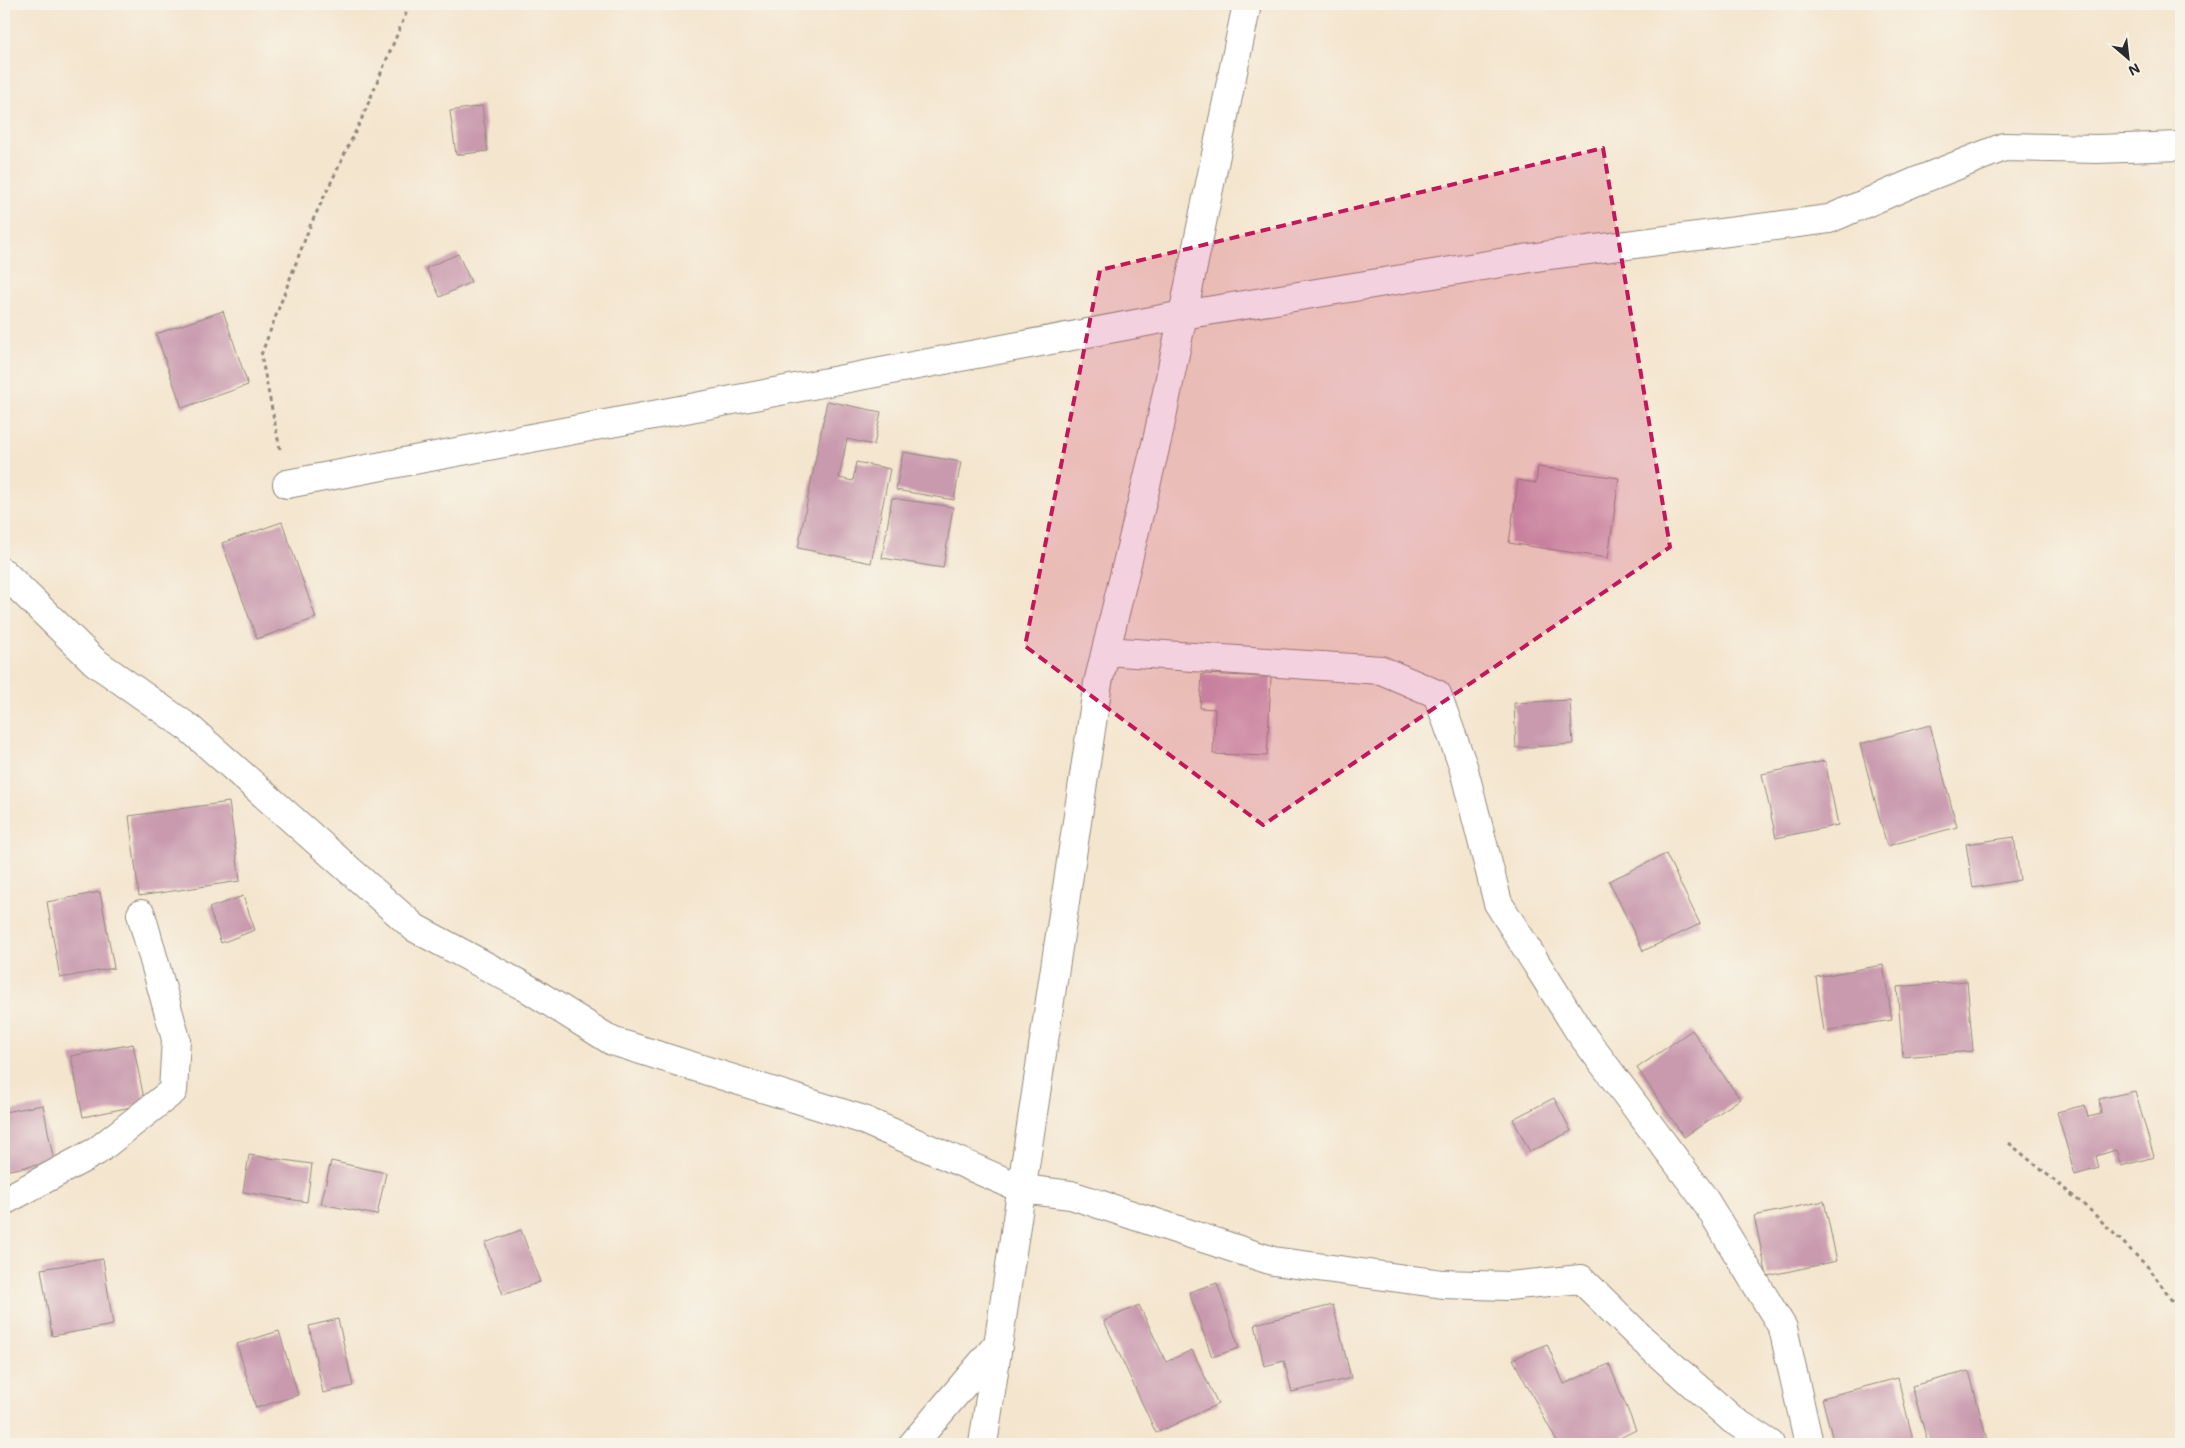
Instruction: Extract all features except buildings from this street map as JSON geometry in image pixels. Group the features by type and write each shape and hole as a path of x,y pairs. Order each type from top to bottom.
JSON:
{"street":[{"path":"983,1444 1098,683 1158,436 1247,4"},
{"path":"287,484 1183,315 1549,254 1829,219 2004,147 2097,149 2181,146"},
{"path":"4,573 95,662 189,728 415,928 529,989 612,1041 861,1119 1022,1189 1071,1195 1273,1261 1443,1284 1508,1286 1581,1279 1642,1338 1733,1420 1770,1444"},
{"path":"1106,651 1381,670 1437,694 1463,766 1498,902 1579,1031 1703,1197 1783,1328 1808,1444"},
{"path":"4,1201 97,1151 173,1090 176,1039 141,914"},
{"path":"912,1444 998,1344"}],"path":[{"path":"287,484 261,355 310,226 362,118 410,4"},
{"path":"2009,1143 2090,1210 2150,1269 2181,1314"}],"highlighted area":[{"path":"1603,148 1670,547 1263,825 1025,646 1100,270"}]}
